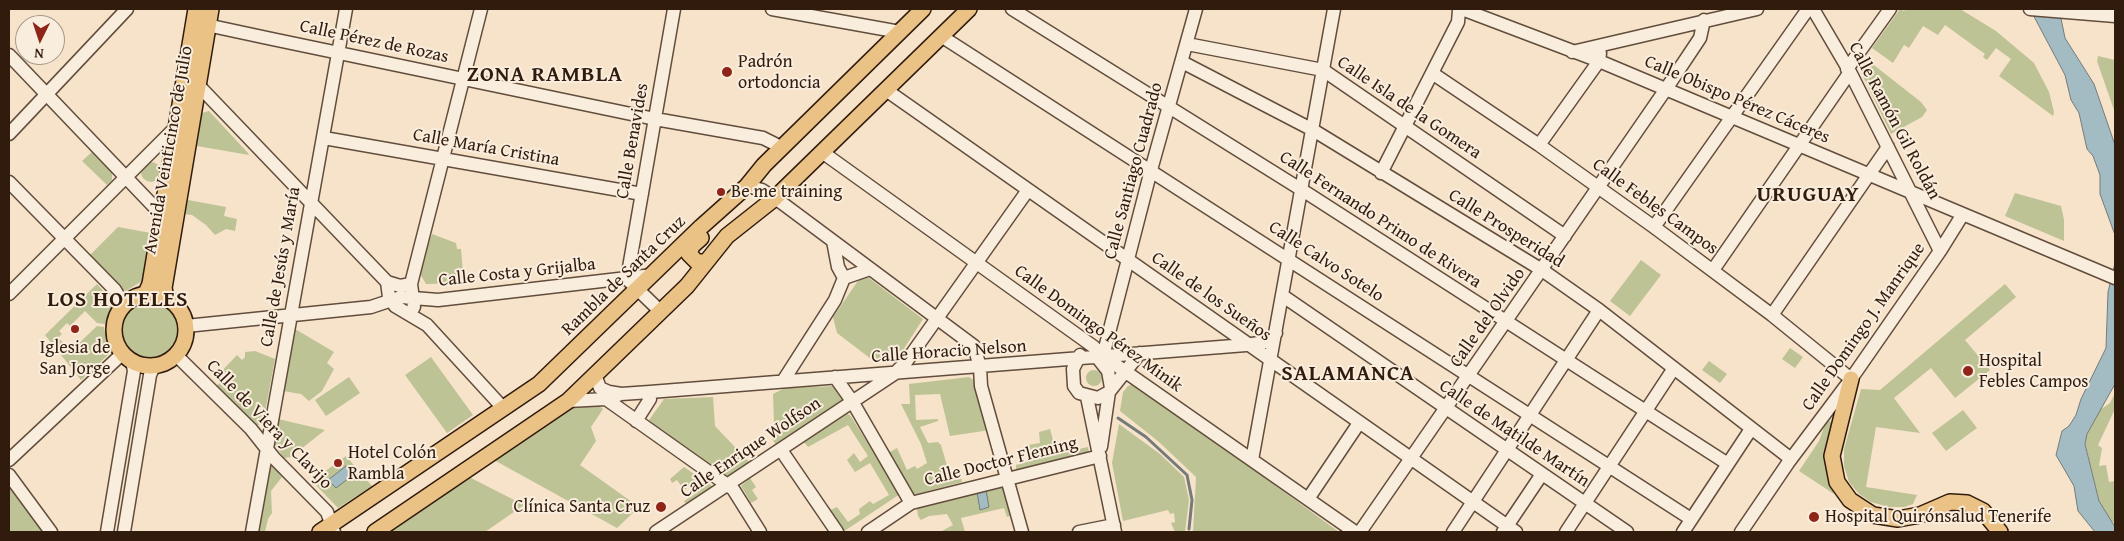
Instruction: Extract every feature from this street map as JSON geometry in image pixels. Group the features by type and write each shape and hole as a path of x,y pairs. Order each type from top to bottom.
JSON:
{"main road":[{"name":"Avenida Veinticinco de Julio","path":"166,298 164,288 212,9"},
{"name":"Rambla de Santa Cruz","path":"320,532 333,528 527,394 558,367 632,284 653,275 747,186 780,149 923,9"},
{"path":"375,532 568,402 695,277 727,236 774,198 969,9"},
{"name":"Avenida Veinticinco de Julio","path":"145,295 150,284 195,13"},
{"path":"706,262 697,262 692,258 690,250 707,232 715,216"},
{"path":"145,295 166,298 179,310 186,326 183,344 176,355 167,362 154,366 127,357 115,339 114,330 115,321 124,305 136,297 145,295"},
{"path":"1851,379 1832,456 1837,482 1850,500 1874,515 1898,519 1920,514 1950,502 1967,503 1983,511 2000,532"}],"street":[{"path":"9,134 127,9"},
{"name":"Calle de Jesús y María","path":"252,532 346,9"},
{"path":"414,316 414,297 411,284 482,9"},
{"name":"Calle Benavides","path":"632,284 642,194 674,9"},
{"path":"772,9 843,15 900,32"},
{"name":"Calle Fernando Primo de Rivera","path":"1012,9 1302,190 1728,464"},
{"name":"Calle Santiago Cuadrado","path":"1105,356 1105,342 1196,9"},
{"path":"1252,460 1334,9"},
{"path":"1489,9 1496,22"},
{"path":"1572,52 1757,9"},
{"path":"1654,227 1808,9"},
{"name":"Calle Ramón Gil Roldán","path":"1813,9 1849,71 1940,251"},
{"path":"1713,270 1800,145 1890,9"},
{"path":"2030,9 2115,16"},
{"path":"1381,173 1464,10"},
{"name":"Calle Obispo Pérez Cáceres","path":"1464,10 1599,61 2115,278"},
{"name":"Calle Pérez de Rozas","path":"195,13 209,24 655,119 763,138 780,149"},
{"name":"Calle del Olvido","path":"1360,532 1507,323 1666,89 1700,38 1704,20"},
{"name":"Calle Calvo Sotelo","path":"941,36 1691,519"},
{"name":"Calle Isla de la Gomera","path":"1187,44 1322,70 1565,236"},
{"path":"1538,145 1599,61 1601,46"},
{"path":"9,55 161,214"},
{"name":"Calle Prosperidad","path":"1182,62 1312,130 1542,270 1599,310 1791,459"},
{"name":"Calle Febles Campos","path":"1432,73 1538,145 1713,270 1851,379"},
{"path":"199,86 387,282 400,286 411,284"},
{"name":"Calle de los Sueños","path":"886,90 1472,502 1509,530"},
{"path":"9,294 175,128"},
{"name":"Calle María Cristina","path":"324,138 642,194"},
{"path":"1772,316 1888,146"},
{"name":"Calle Domingo Pérez Minik","path":"822,152 1126,371 1355,532"},
{"path":"9,182 114,290 124,305"},
{"path":"747,186 762,190 774,198 974,346 980,367 981,386 1022,532"},
{"path":"894,374 906,362 1028,190"},
{"name":"Calle Domingo J. Manrique","path":"1741,532 1940,251 1969,217"},
{"path":"783,381 836,300 844,278 838,267 833,241"},
{"path":"844,278 870,268"},
{"path":"387,282 391,301 399,310 414,316 504,409"},
{"path":"632,284 660,311"},
{"name":"Calle Costa y Grijalba","path":"414,297 430,300 632,284"},
{"name":"Calle de Matilde Martín","path":"1283,296 1625,532"},
{"path":"186,326 371,307 401,297 414,297"},
{"path":"414,316 430,300"},
{"path":"1453,532 1599,310"},
{"name":"Calle Horacio Nelson","path":"621,394 1077,360 1265,342 1276,333"},
{"path":"1086,342 1073,369 1074,386 1078,393 1087,397 1098,398 1110,390 1140,353"},
{"name":"Calle de Viera y Clavijo","path":"176,355 250,429 266,449 327,512 333,528"},
{"path":"1100,456 1110,390 1105,356"},
{"path":"9,460 127,357 134,372 107,532"},
{"path":"124,532 150,375 154,366"},
{"path":"1566,532 1674,368"},
{"name":"Calle Enrique Wolfson","path":"656,532 894,374"},
{"path":"595,375 600,388 621,394"},
{"path":"864,376 866,392"},
{"path":"835,377 852,401 911,503"},
{"path":"636,421 650,399 650,392"},
{"path":"568,402 606,399 621,394"},
{"path":"1079,532 1114,529 1087,397"},
{"path":"606,399 727,485 760,532"},
{"path":"1308,499 1359,423"},
{"path":"1683,532 1751,429"},
{"path":"781,450 836,532"},
{"name":"Calle Doctor Fleming","path":"868,532 911,503 1007,477 1100,456"},
{"path":"1509,530 1542,474"},
{"path":"9,476 51,532"}],"green space":[{"path":"1900,9 1904,11 1906,9 1960,9 1996,31 2034,63 2049,92 2054,112 2053,116 1999,76 2011,59 1996,48 1987,60 1983,57 1985,54 1945,25 1938,35 1923,26 1909,48 1904,45 1893,63 1872,48"},
{"path":"2098,56 2115,60 2115,113 2097,61"},
{"path":"1870,62 1921,102 1927,110 1922,117 1891,134 1860,70 1861,64"},
{"path":"209,111 249,155 197,146 202,113"},
{"path":"92,152 112,173 112,180 107,185 82,161"},
{"path":"147,162 155,162 161,168 161,176 155,182 147,182 141,176 141,168"},
{"path":"2015,193 2061,206 2064,220 2064,241 2005,216"},
{"path":"188,200 226,207 224,216 237,219 235,231 226,229 215,235 206,225 192,215 185,214"},
{"path":"118,227 151,233 142,281 126,291 89,256"},
{"path":"432,234 456,243 457,249 461,249 464,283 426,284 419,272"},
{"path":"1641,260 1661,275 1630,316 1610,301"},
{"path":"864,276 923,319 896,361 875,362 837,333 833,317 860,278"},
{"path":"97,284 113,302 105,324 97,323 85,311 70,326 67,323 59,331 62,334 58,338 68,347 72,344 75,347 97,326 104,327 109,354 81,380 45,335"},
{"path":"2005,284 2016,297 1965,340 1990,370 1955,398 1931,368 1894,398 1920,433 1876,427 1866,487 1917,495 1913,504 1904,507 1889,507 1871,502 1859,494 1849,482 1844,466 1844,449 1861,389 1880,390"},
{"path":"150,298 168,304 176,312 182,330 176,348 168,356 150,362 132,356 124,348 118,330 124,312 132,304"},
{"path":"295,329 334,352 327,363 334,369 322,391 309,401 301,394 283,391"},
{"path":"1790,348 1803,357 1795,368 1782,359"},
{"path":"255,351 275,359 263,423 255,426 216,386 221,382 217,376 237,355 242,360 245,357 245,352"},
{"path":"431,357 473,415 447,433 405,375"},
{"path":"1709,361 1727,374 1720,383 1702,370"},
{"path":"1091,370 1097,370 1102,375 1100,384 1091,386 1086,381 1086,375"},
{"path":"349,377 360,393 326,416 315,400"},
{"path":"969,377 975,381 990,430 950,436 940,394 915,395 916,420 938,419 938,421 920,427 928,443 938,442 941,445 948,469 942,471 945,482 961,478 962,482 913,495 888,453 897,448 907,470 915,466 917,469 927,463 921,444 901,404 910,404 909,384"},
{"path":"1133,384 1169,408 1339,532 1193,532 1196,477 1159,442 1120,411 1123,392 1128,386"},
{"path":"836,386 844,400 776,445 767,430 774,424 773,394 785,388"},
{"path":"2115,393 2115,409 2098,445 2102,448 2099,466 2106,465 2109,482 2115,481 2115,523 2110,521 2099,501 2085,442 2087,434 2100,410 2110,403"},
{"path":"713,397 715,426 750,463 728,478 651,424 649,420 664,399"},
{"path":"598,405 603,409 591,427 596,441 580,465 639,507 617,528 494,460 570,408"},
{"path":"1963,410 1977,428 1946,451 1932,433"},
{"path":"847,414 850,415 900,494 843,532 826,512 837,507 848,522 860,514 859,509 870,501 873,504 889,495 870,463 855,472 847,460 854,453 860,462 868,456 848,425 808,447 804,442"},
{"path":"278,419 325,430 291,457 284,458 273,442"},
{"path":"1827,419 1832,423 1825,461 1834,494 1799,471 1819,441"},
{"path":"1119,424 1160,454 1184,477 1189,500 1185,532 1175,532 1171,523 1175,522 1174,513 1170,514 1168,510 1123,521 1112,463"},
{"path":"1050,429 1054,444 1057,444 1059,453 1088,447 1089,452 1016,470 1016,465 1032,460 1028,445 1040,443 1039,432"},
{"path":"346,456 372,486 338,508 312,481"},
{"path":"272,465 282,477 271,491 272,513 268,519 265,532 259,532 268,472"},
{"path":"684,467 712,486 712,489 687,505 684,501 695,494 690,486 684,490 677,480 672,483 670,479"},
{"path":"469,477 524,505 485,532 388,532"},
{"path":"750,478 756,487 752,490 758,499 751,503 741,486"},
{"path":"9,483 45,532 9,532"},
{"path":"1000,484 1004,487 1012,515 1007,517 1004,508 961,518 965,532 940,532 953,525 947,514 929,516 921,520 918,516 917,508 946,496"}],"water":[{"path":"2030,9 2059,9 2065,38 2094,84 2115,145 2115,235 2100,194 2100,175 2093,156 2087,149 2079,113 2071,100 2065,75"},
{"path":"2115,263 2115,384 2087,434 2085,444 2099,501 2115,527 2115,532 2095,532 2078,511 2074,486 2056,455 2062,431 2069,426 2076,415 2081,399 2106,348 2108,292"},
{"path":"346,466 353,475 336,488 328,480"},
{"path":"986,490 989,507 980,510 977,492"}],"waterway":[{"path":"1118,418 1146,437 1187,475 1192,500 1189,529"}],"place":[{"name":"Padrón ortodoncia","path":"727,72"},
{"name":"Be me training","path":"721,192"},
{"name":"Iglesia de San Jorge","path":"75,329"},
{"name":"Hospital Febles Campos","path":"1968,371"},
{"name":"Hotel Colón Rambla","path":"338,463"},
{"name":"Clínica Santa Cruz","path":"661,507"},
{"name":"Hospital Quirónsalud Tenerife","path":"1814,517"}],"district":[{"name":"ZONA RAMBLA","path":"545,75"},
{"name":"URUGUAY","path":"1808,195"},
{"name":"LOS HOTELES","path":"118,300"},
{"name":"SALAMANCA","path":"1348,374"}]}
